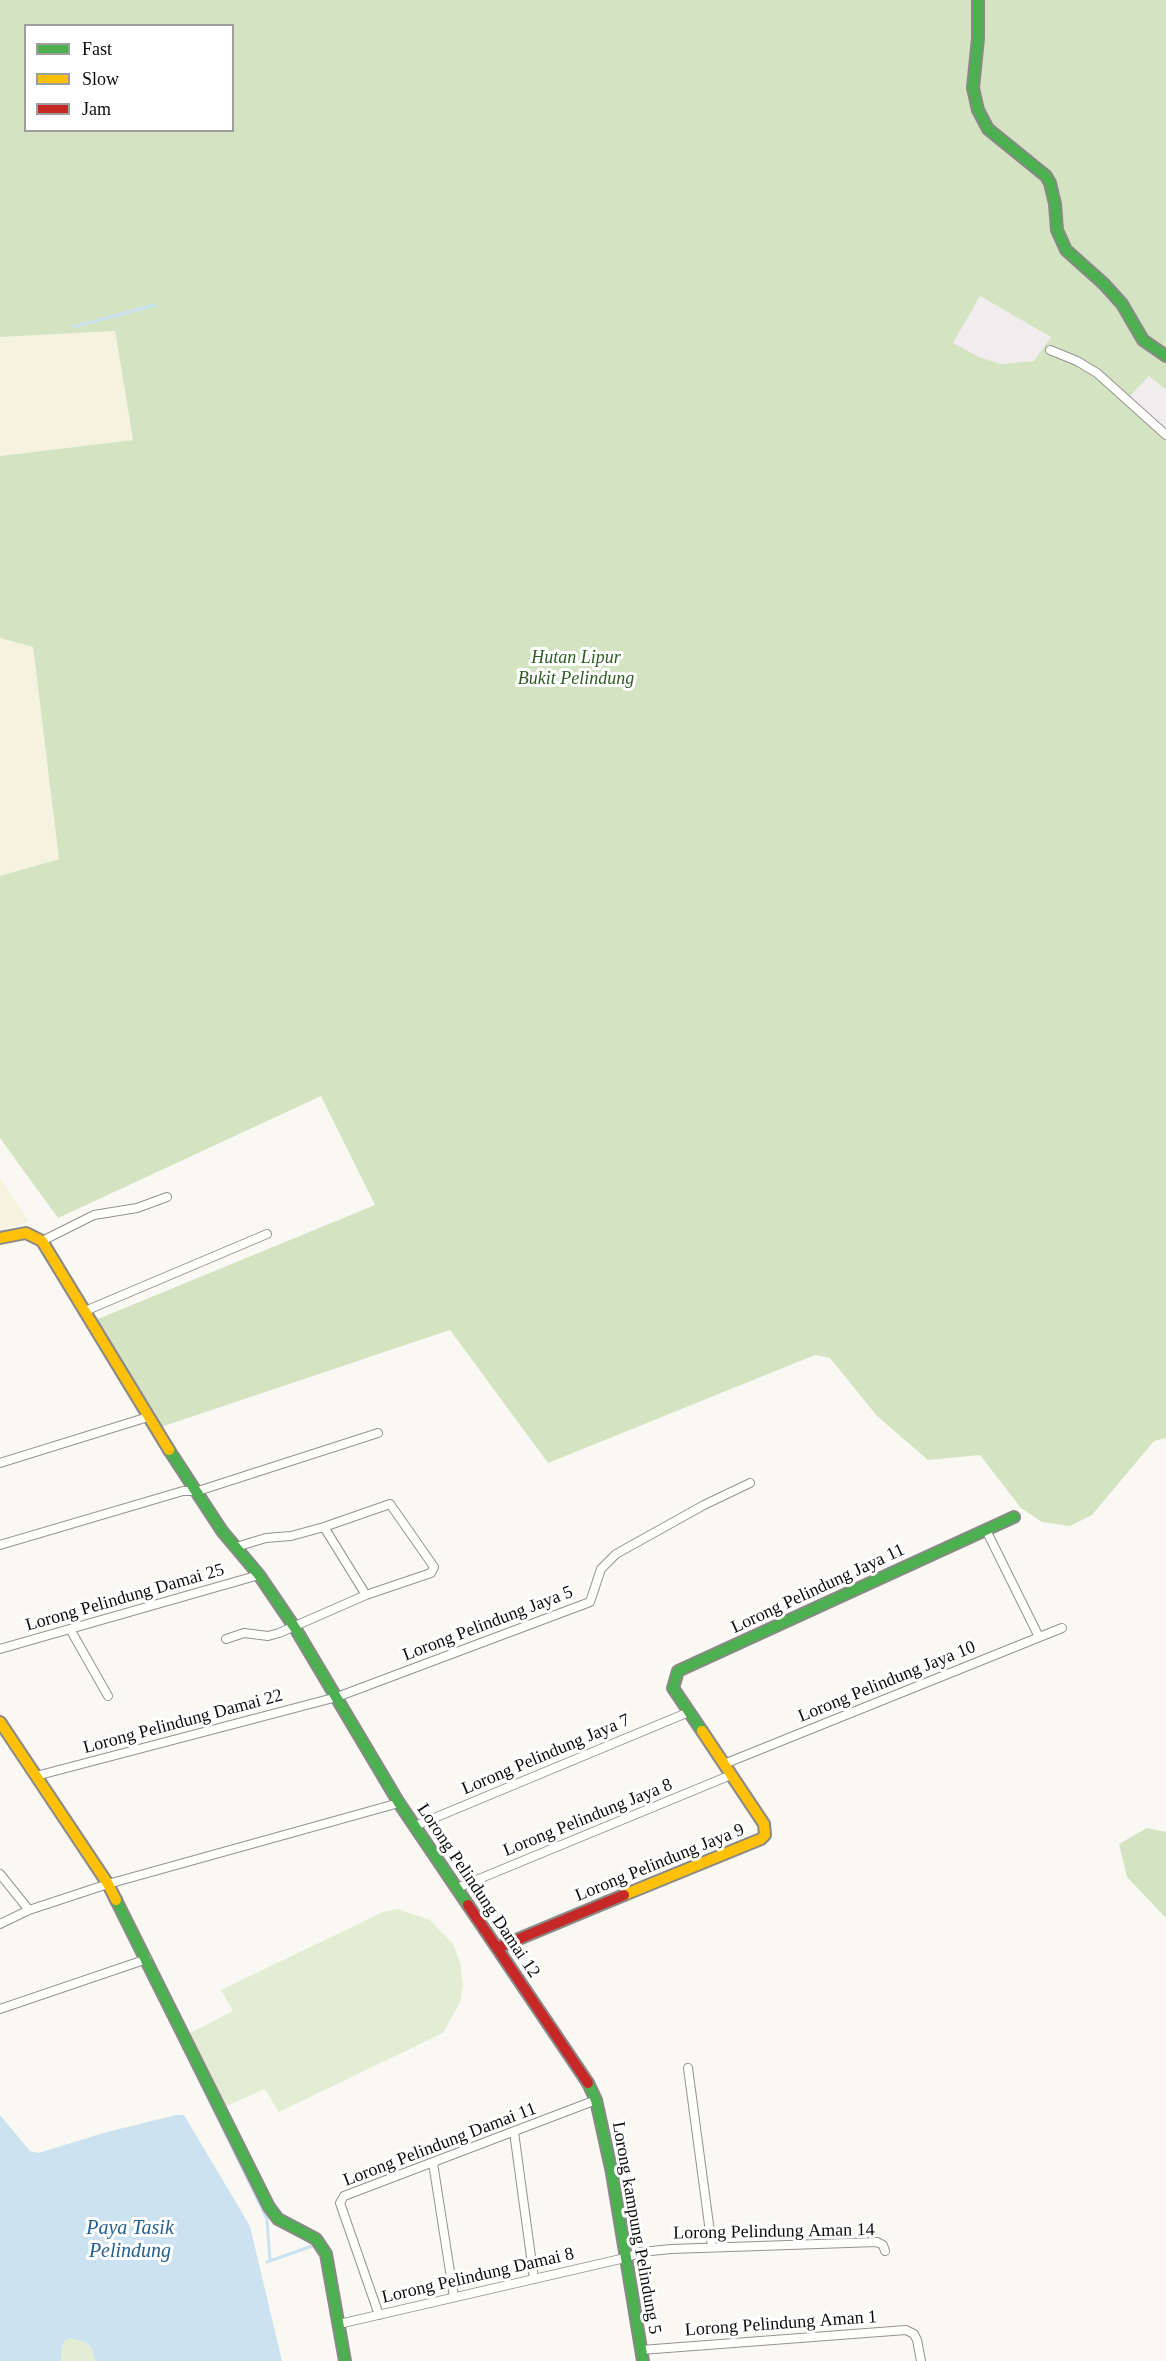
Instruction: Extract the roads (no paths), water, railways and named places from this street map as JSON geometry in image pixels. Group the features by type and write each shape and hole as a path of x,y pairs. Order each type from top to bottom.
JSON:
{"street":[{"path":"978,0 974,88 978,110 988,129 1046,176 1055,204 1057,230 1066,250 1116,297 1143,340 1166,356"},
{"path":"1050,350 1077,361 1097,373 1166,435"},
{"path":"0,1238 26,1233 42,1241 94,1215 137,1208 167,1197"},
{"path":"85,1311 267,1234"},
{"name":"Lorong Pelindung Damai 12","path":"42,1241 148,1416 222,1531 259,1575 295,1628 399,1803 585,2078 596,2100"},
{"path":"0,1463 148,1416"},
{"path":"0,1545 183,1491 198,1491 378,1433"},
{"name":"Lorong Pelindung Jaya 5","path":"338,1697 590,1602 601,1569 616,1554 704,1505 750,1483"},
{"path":"226,1639 244,1634 274,1635 295,1628 366,1595 434,1570 433,1563 390,1504 324,1527 291,1536 266,1538 236,1547"},
{"name":"Lorong Pelindung Jaya 11","path":"689,1712 673,1688 678,1671 1014,1517"},
{"path":"324,1527 366,1595"},
{"path":"986,1530 1039,1637"},
{"name":"Lorong Pelindung Damai 25","path":"0,1649 259,1575"},
{"name":"Lorong Pelindung Jaya 10","path":"724,1764 1062,1628"},
{"path":"70,1629 108,1696"},
{"name":"Lorong Pelindung Damai 22","path":"36,1776 338,1697"},
{"name":"Lorong Pelindung Jaya 9","path":"497,1948 761,1839 765,1835 764,1824 689,1712"},
{"name":"Lorong Pelindung Jaya 7","path":"415,1826 689,1712"},
{"path":"0,1722 108,1884 269,2207 278,2219 316,2239 326,2254 345,2361"},
{"name":"Lorong Pelindung Jaya 8","path":"457,1888 731,1775"},
{"path":"0,1924 29,1910 108,1884 399,1803"},
{"path":"0,1874 29,1910"},
{"path":"0,2009 147,1959"},
{"path":"688,2068 712,2247"},
{"name":"Lorong Pelindung Damai 11","path":"379,2315 340,2203 341,2199 348,2193 596,2100"},
{"name":"Lorong kampung Pelindung 5","path":"596,2100 612,2173 642,2355"},
{"path":"514,2132 534,2279"},
{"path":"433,2163 454,2297"},
{"name":"Lorong Pelindung Aman 14","path":"625,2258 641,2252 712,2247 877,2242 883,2245 885,2251"},
{"name":"Lorong Pelindung Damai 8","path":"339,2324 625,2258"},
{"name":"Lorong Pelindung Aman 1","path":"642,2355 887,2331 910,2331 917,2340 921,2361"}],"water":[{"name":"Paya Tasik Pelindung","path":"0,2115 30,2151 39,2153 103,2133 184,2115 250,2226 282,2361 95,2361 91,2347 85,2342 69,2338 65,2340 62,2347 61,2361 0,2361"}],"waterway":[{"path":"73,327 155,305"},
{"path":"181,2042 267,2219 270,2261"},
{"path":"267,2262 312,2246"}],"park label":[{"name":"Hutan Lipur Bukit Pelindung","path":"576,668"}]}
